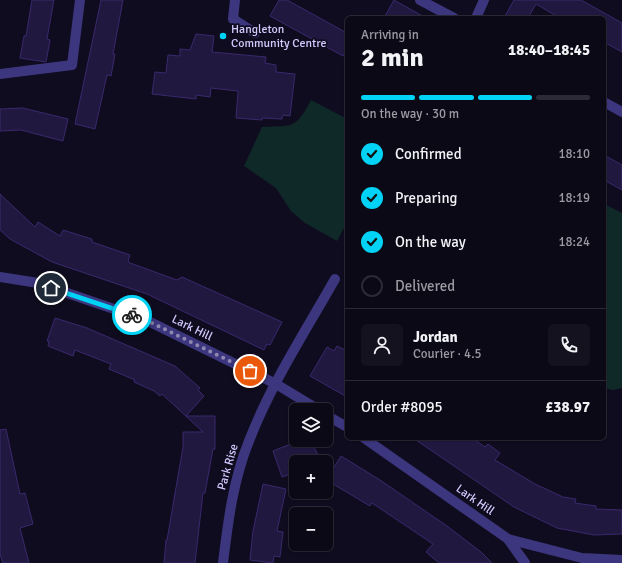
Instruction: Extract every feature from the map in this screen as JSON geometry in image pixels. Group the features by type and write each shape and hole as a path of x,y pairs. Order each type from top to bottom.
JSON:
{"street":[{"path":"0,74 72,65 80,0"},
{"path":"235,0 233,19 255,32"},
{"path":"420,0 450,16"},
{"path":"477,16 484,0"},
{"path":"606,103 622,112"},
{"name":"Lark Hill","path":"0,277 38,283 146,320 276,384 307,403"},
{"name":"Park Rise","path":"223,563 229,509 248,441 276,384 334,279"},
{"path":"333,418 345,426"},
{"name":"Lark Hill","path":"367,440 508,539 525,563"},
{"path":"508,539 580,561 622,560"}],"green space":[{"path":"311,100 345,118 345,226 337,241 305,223 291,211 276,188 244,166 262,127 292,124 301,117"},
{"path":"606,205 622,213 622,388 613,390 606,388"}],"building":[{"path":"32,0 54,0 47,39 50,40 46,62 20,58 24,36 26,36"},
{"path":"101,0 123,0 113,54 115,54 111,76 107,75 95,129 75,124"},
{"path":"279,0 287,0 345,32 345,52 343,56 270,16"},
{"path":"394,0 422,16 385,16"},
{"path":"514,0 581,0 622,23 622,52 606,43 606,16 557,16 536,4 529,16 505,16"},
{"path":"196,34 214,36 212,52 266,57 265,63 276,65 276,72 295,74 290,116 283,115 282,119 262,118 262,120 236,118 238,91 211,88 210,97 196,95 196,99 152,94 155,72 166,73 168,55 180,56 180,49 190,50"},
{"path":"23,108 68,119 63,141 21,130 0,131 0,109"},
{"path":"606,156 622,165 622,190 606,181"},
{"path":"0,194 35,227 38,222 60,236 63,230 92,239 92,242 130,255 128,261 130,263 177,280 182,277 282,322 270,345 267,344 264,350 147,294 52,262 10,239 0,230"},
{"path":"55,318 87,328 175,366 200,388 198,390 204,396 186,416 215,416 215,449 213,449 205,493 203,493 195,563 164,563 166,540 183,447 183,432 203,432 162,394 160,396 154,391 134,382 135,380 109,369 111,364 75,350 73,356 48,346 49,341 47,341"},
{"path":"337,346 345,350 345,396 310,376 327,347 334,351"},
{"path":"6,429 20,494 25,493 33,524 20,528 29,563 3,563 0,554 0,430"},
{"path":"416,440 475,440 485,447 488,444 500,453 495,460 535,484 563,497 576,499 575,503 596,506 596,509 622,510 622,534 594,535 557,528 514,507"},
{"path":"289,445 289,447 314,447 318,455 289,455 289,474 282,477 273,451"},
{"path":"341,456 380,480 447,526 481,552 492,563 439,563 426,552 433,544 372,503 370,506 333,484 333,469"},
{"path":"263,484 286,489 277,531 283,532 280,557 274,556 273,563 250,560 253,531"}],"way so far":[{"path":"132,315 146,320 250,371"}],"place":[{"name":"Hangleton Community Centre","path":"223,36"}],"route":[{"path":"51,288 132,315"}]}
